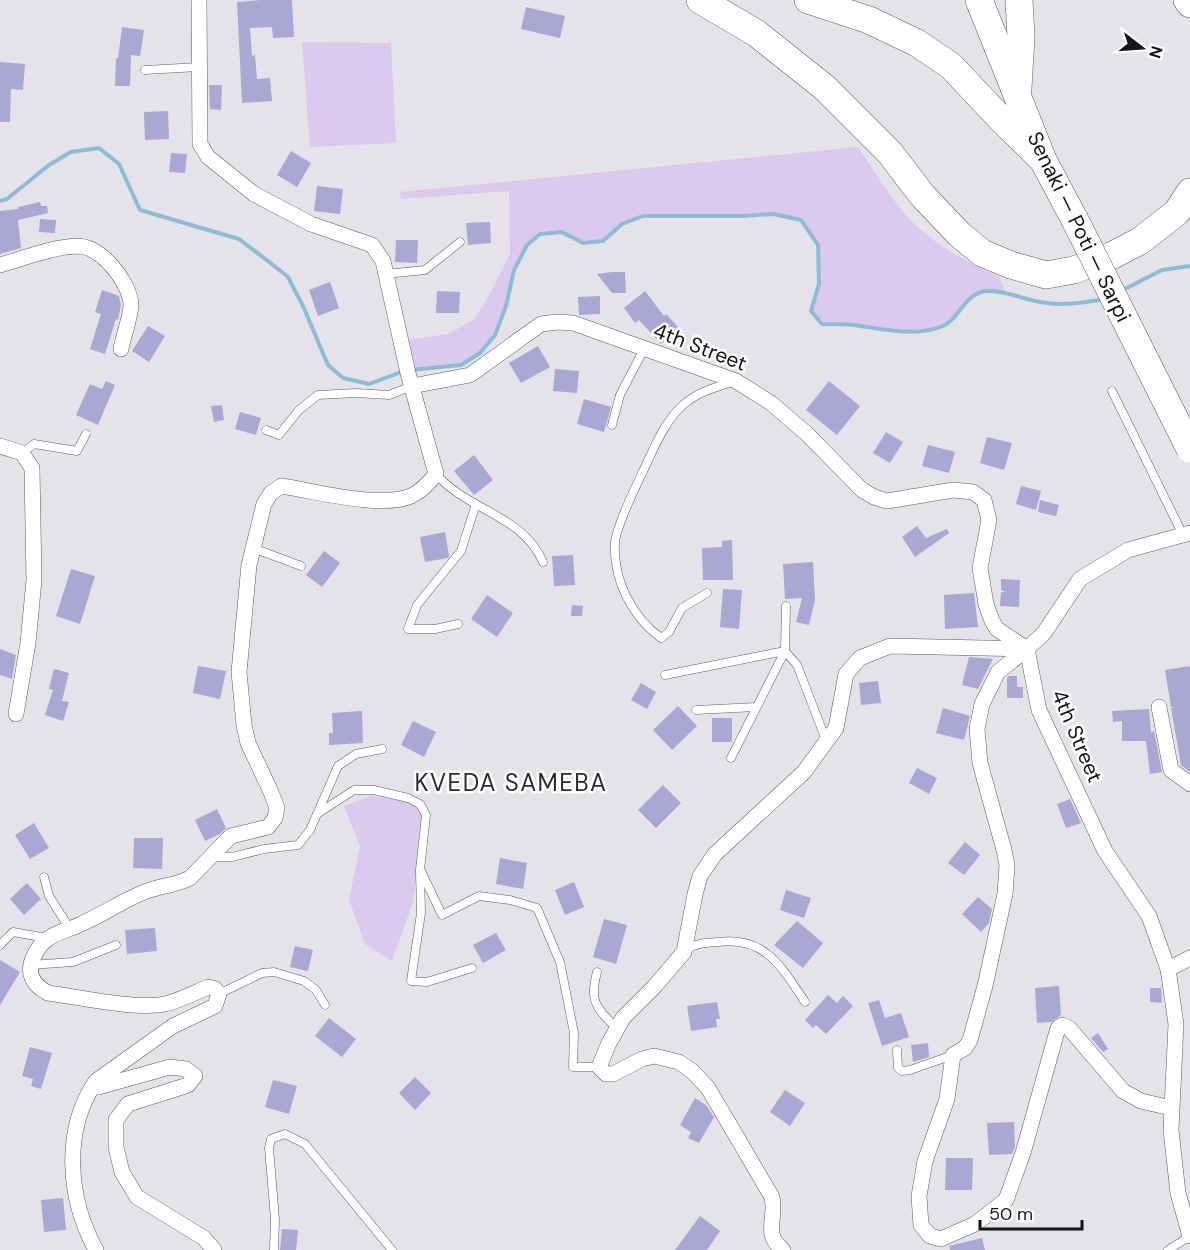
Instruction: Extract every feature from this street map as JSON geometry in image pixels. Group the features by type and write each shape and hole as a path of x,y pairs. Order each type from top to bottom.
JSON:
{"highway":[{"path":"700,0 756,33 824,87 890,153 922,195 959,234 982,253 1011,265 1046,275 1074,270 1102,259 1140,241 1177,212 1190,192"},
{"path":"808,0 869,20 917,43 951,66 1043,160"},
{"name":"Senaki — Poti — Sarpi","path":"979,0 1043,160 1190,449"},
{"path":"1017,95 1022,37 1019,0"},
{"path":"1187,0 1190,4"}],"street":[{"path":"96,1250 86,1232 72,1166 78,1120 89,1090 96,1081 173,1026 215,1006 219,994 215,989 208,987 171,1002 136,1005 48,993 40,989 30,976 30,965 37,950 47,938 148,890 182,883 190,878 231,836 268,827 275,818 277,808 248,743 240,698 239,672 249,565 264,504 271,493 281,486 366,501 391,500 411,496 426,487 436,474 408,373 383,261 372,245 310,224 254,194 208,157 200,144 199,0"},
{"path":"0,265 58,249 80,246 105,258 124,283 131,304 121,350"},
{"name":"4th Street","path":"408,373 470,375 541,324 573,323 736,381 771,403 807,434 862,490 874,497 886,501 953,490 972,492 984,500 989,520 980,568 986,604 997,629 1028,649 1039,710 1105,851 1149,916 1168,969 1176,1024 1170,1108 1171,1130 1178,1193 1190,1236"},
{"path":"0,446 22,453 32,468 34,580 28,643 16,714"},
{"path":"1170,1108 1142,1101 1123,1090 1069,1028 1062,1025 1056,1035 1023,1153 1006,1200 975,1224 941,1239 930,1236 921,1225 919,1196 925,1161 947,1099 953,1055 965,1048 970,1040 985,986 1005,894 1007,865 980,763 977,729 982,704 998,672 1028,649 1044,633 1080,579 1128,550 1187,534"},
{"path":"783,1250 773,1241 771,1234 774,1207 772,1197 708,1088 692,1071 679,1062 654,1056 642,1059 613,1074 606,1074 599,1067 616,1028 632,1007 654,987 684,952 700,876 715,854 804,772 836,728 846,674 860,658 890,646 1028,649"},
{"path":"1159,707 1167,759 1171,770 1190,784"},
{"path":"1168,969 1190,958"},
{"path":"89,1090 170,1067 186,1069 195,1076 188,1085 128,1104 116,1120 116,1147 122,1172 137,1197 204,1238 214,1250"}],"lane":[{"path":"145,70 199,67"},
{"path":"386,274 425,270 460,242"},
{"path":"612,425 620,395 644,349"},
{"path":"266,430 279,435 299,410 318,395 389,394 408,373"},
{"path":"707,593 682,608 669,632 661,638 640,619 623,591 617,571 615,542 634,489 659,437 681,407 702,391 736,381"},
{"path":"1112,391 1187,534"},
{"path":"22,453 34,444 77,452 86,434"},
{"path":"436,474 448,487 521,531 537,548 543,562"},
{"path":"459,624 435,629 408,629 417,605 461,551 476,504"},
{"path":"253,548 301,566"},
{"path":"731,758 785,651 786,606"},
{"path":"665,675 785,651"},
{"path":"785,651 796,665 826,741"},
{"path":"696,710 756,707"},
{"path":"209,857 232,857 298,844 310,830 338,766 356,754 382,749"},
{"path":"317,814 354,790 374,790 408,798 420,804 426,815 420,870 421,913 411,981 427,982 472,968"},
{"path":"420,870 442,915 479,896 510,900 537,908 560,962 574,1033 573,1067 599,1067"},
{"path":"44,877 49,896 70,929"},
{"path":"0,945 13,932 47,938"},
{"path":"684,952 692,945 732,940 752,944 778,962 805,1002"},
{"path":"30,965 73,962 116,945"},
{"path":"219,994 262,973 274,972 304,981 316,990 325,1005"},
{"path":"597,972 592,990 598,1010 616,1028"},
{"path":"897,1050 898,1068 902,1071 953,1055"},
{"path":"274,1250 275,1220 269,1148 271,1140 285,1134 305,1144 392,1250"},
{"path":"1168,1250 1190,1236"}],"shaded area":[{"path":"302,42 391,43 396,143 310,147"},
{"path":"858,147 894,201 911,220 929,237 948,250 1000,278 1005,291 978,295 967,302 947,323 928,329 898,331 822,324 811,311 819,284 818,245 801,220 773,214 643,216 622,224 603,241 583,243 562,232 540,234 526,245 514,270 506,306 495,335 480,353 461,365 411,371 406,340 448,334 474,320 487,299 510,254 509,191 401,199 400,192"},
{"path":"372,796 413,802 425,815 413,902 392,961 365,944 349,900 360,846 344,806"}],"building":[{"path":"292,0 294,37 273,38 272,27 250,28 252,56 255,55 257,79 270,78 272,101 242,103 237,2"},
{"path":"526,7 565,16 560,38 521,29"},
{"path":"122,27 144,30 140,56 131,55 130,86 115,86 116,58 118,58"},
{"path":"0,62 25,64 23,90 11,89 10,122 0,122"},
{"path":"209,85 222,85 221,110 210,109"},
{"path":"168,111 169,139 145,140 144,112"},
{"path":"291,151 311,163 297,187 277,175"},
{"path":"171,153 187,154 185,173 169,172"},
{"path":"317,186 343,189 340,214 314,211"},
{"path":"40,202 41,206 47,206 48,213 18,220 21,248 0,254 0,211 18,209 18,207"},
{"path":"40,219 56,220 55,233 39,232"},
{"path":"490,222 491,243 468,245 466,223"},
{"path":"396,240 418,240 417,263 395,262"},
{"path":"625,272 626,293 612,293 597,274"},
{"path":"330,282 339,308 318,316 309,290"},
{"path":"102,290 119,296 121,305 118,320 116,319 105,354 90,349 101,314 95,312"},
{"path":"437,291 460,292 459,313 436,313"},
{"path":"645,291 664,316 666,314 679,328 661,344 639,320 635,323 624,308"},
{"path":"600,296 600,314 579,315 578,297"},
{"path":"148,326 165,336 149,362 132,351"},
{"path":"538,346 550,367 521,383 509,363"},
{"path":"555,369 579,371 577,393 553,391"},
{"path":"106,381 115,385 98,425 76,415 90,384 102,389"},
{"path":"829,381 860,406 837,435 806,410"},
{"path":"584,399 611,407 604,432 577,424"},
{"path":"222,405 224,420 214,422 211,406"},
{"path":"240,412 261,418 256,435 235,429"},
{"path":"886,432 903,442 890,463 873,453"},
{"path":"987,437 1012,443 1004,470 980,463"},
{"path":"928,445 955,452 949,473 922,466"},
{"path":"474,455 493,480 474,495 454,471"},
{"path":"1021,486 1041,491 1036,510 1016,504"},
{"path":"1040,500 1059,505 1056,516 1038,512"},
{"path":"917,526 926,538 947,529 949,533 915,557 902,537"},
{"path":"445,532 448,558 425,562 420,537"},
{"path":"732,540 733,580 703,580 702,548 722,547 722,541"},
{"path":"324,551 340,563 322,587 306,575"},
{"path":"573,555 575,585 554,586 552,556"},
{"path":"813,562 815,600 809,625 796,622 802,598 785,599 783,564"},
{"path":"71,569 95,576 80,624 56,616"},
{"path":"1001,579 1020,580 1019,607 1000,606 1001,592 1006,592 1001,590"},
{"path":"723,589 742,590 739,629 720,627"},
{"path":"974,593 978,627 945,629 944,595"},
{"path":"487,595 513,613 497,637 471,619"},
{"path":"572,605 583,606 582,616 571,616"},
{"path":"0,649 16,655 12,679 0,675"},
{"path":"969,657 993,659 978,689 962,685"},
{"path":"198,666 226,671 220,699 193,693"},
{"path":"1190,666 1190,772 1181,765 1171,708 1175,708 1171,707 1165,670"},
{"path":"54,669 69,673 62,701 69,702 63,721 45,715 53,690 49,689"},
{"path":"1017,676 1017,687 1023,687 1023,698 1007,698 1007,678"},
{"path":"878,681 881,703 861,705 859,683"},
{"path":"641,683 656,692 647,709 631,700"},
{"path":"678,706 697,726 672,750 653,730"},
{"path":"943,708 970,716 964,740 936,733"},
{"path":"1149,709 1151,732 1154,731 1162,772 1150,774 1146,741 1122,741 1122,721 1113,722 1112,711"},
{"path":"362,711 363,743 329,745 329,733 333,733 332,713"},
{"path":"712,718 732,718 732,742 712,742"},
{"path":"413,721 436,732 424,757 401,745"},
{"path":"917,768 937,778 929,794 909,783"},
{"path":"663,785 681,803 656,828 638,810"},
{"path":"1070,799 1081,823 1066,828 1057,804"},
{"path":"217,809 226,828 220,834 205,841 195,820"},
{"path":"34,823 49,848 30,859 15,835"},
{"path":"134,838 163,838 162,869 133,868"},
{"path":"965,842 980,855 964,875 948,863"},
{"path":"500,858 527,863 523,889 496,884"},
{"path":"574,882 584,907 565,915 555,890"},
{"path":"27,883 41,899 24,915 10,899"},
{"path":"786,890 811,898 804,918 780,910"},
{"path":"978,897 992,909 989,923 981,932 962,914"},
{"path":"604,919 627,925 616,964 593,957"},
{"path":"797,921 823,943 803,968 774,945"},
{"path":"155,928 157,951 127,954 125,930"},
{"path":"496,933 506,950 483,963 473,945"},
{"path":"295,946 313,950 308,971 290,967"},
{"path":"0,960 20,972 0,1005"},
{"path":"1059,986 1061,1015 1051,1022 1037,1023 1035,988"},
{"path":"1150,988 1161,988 1162,1003 1150,1002"},
{"path":"828,995 837,1003 843,996 853,1006 826,1034 816,1025 813,1028 805,1020"},
{"path":"879,1000 885,1018 901,1013 909,1037 882,1046 868,1003"},
{"path":"717,1002 720,1019 716,1019 717,1027 691,1031 687,1006"},
{"path":"329,1018 356,1039 342,1057 315,1036"},
{"path":"1098,1033 1108,1049 1103,1052 1091,1038"},
{"path":"928,1043 929,1057 913,1062 911,1045"},
{"path":"30,1047 52,1053 41,1089 31,1086 33,1079 22,1076"},
{"path":"415,1077 431,1093 415,1110 399,1093"},
{"path":"273,1080 297,1086 289,1114 265,1107"},
{"path":"785,1090 805,1103 790,1126 770,1112"},
{"path":"695,1098 706,1105 714,1117 699,1143 688,1138 691,1132 680,1125"},
{"path":"1014,1122 1015,1147 1012,1154 989,1155 987,1123"},
{"path":"946,1158 973,1158 972,1190 945,1190"},
{"path":"63,1198 66,1230 44,1232 41,1200"},
{"path":"700,1216 720,1231 707,1250 675,1250"},
{"path":"282,1229 298,1230 296,1250 280,1250"},
{"path":"982,1238 985,1250 950,1250 949,1246"}],"waterway":[{"path":"0,201 7,199 49,165 71,152 99,148 119,164 140,210 239,239 288,277 328,365 343,378 369,384 404,371"},
{"path":"411,370 461,365 480,353 495,335 506,306 514,270 527,245 540,234 562,232 583,243 603,241 622,224 643,216 773,214 801,220 818,245 819,284 811,311 822,324 854,325 912,332 934,329 950,321 968,300 980,292 987,291 1056,304 1104,299"},
{"path":"1121,291 1162,270 1190,266"}],"district":[{"name":"KVEDA SAMEBA","path":"511,782"}]}
